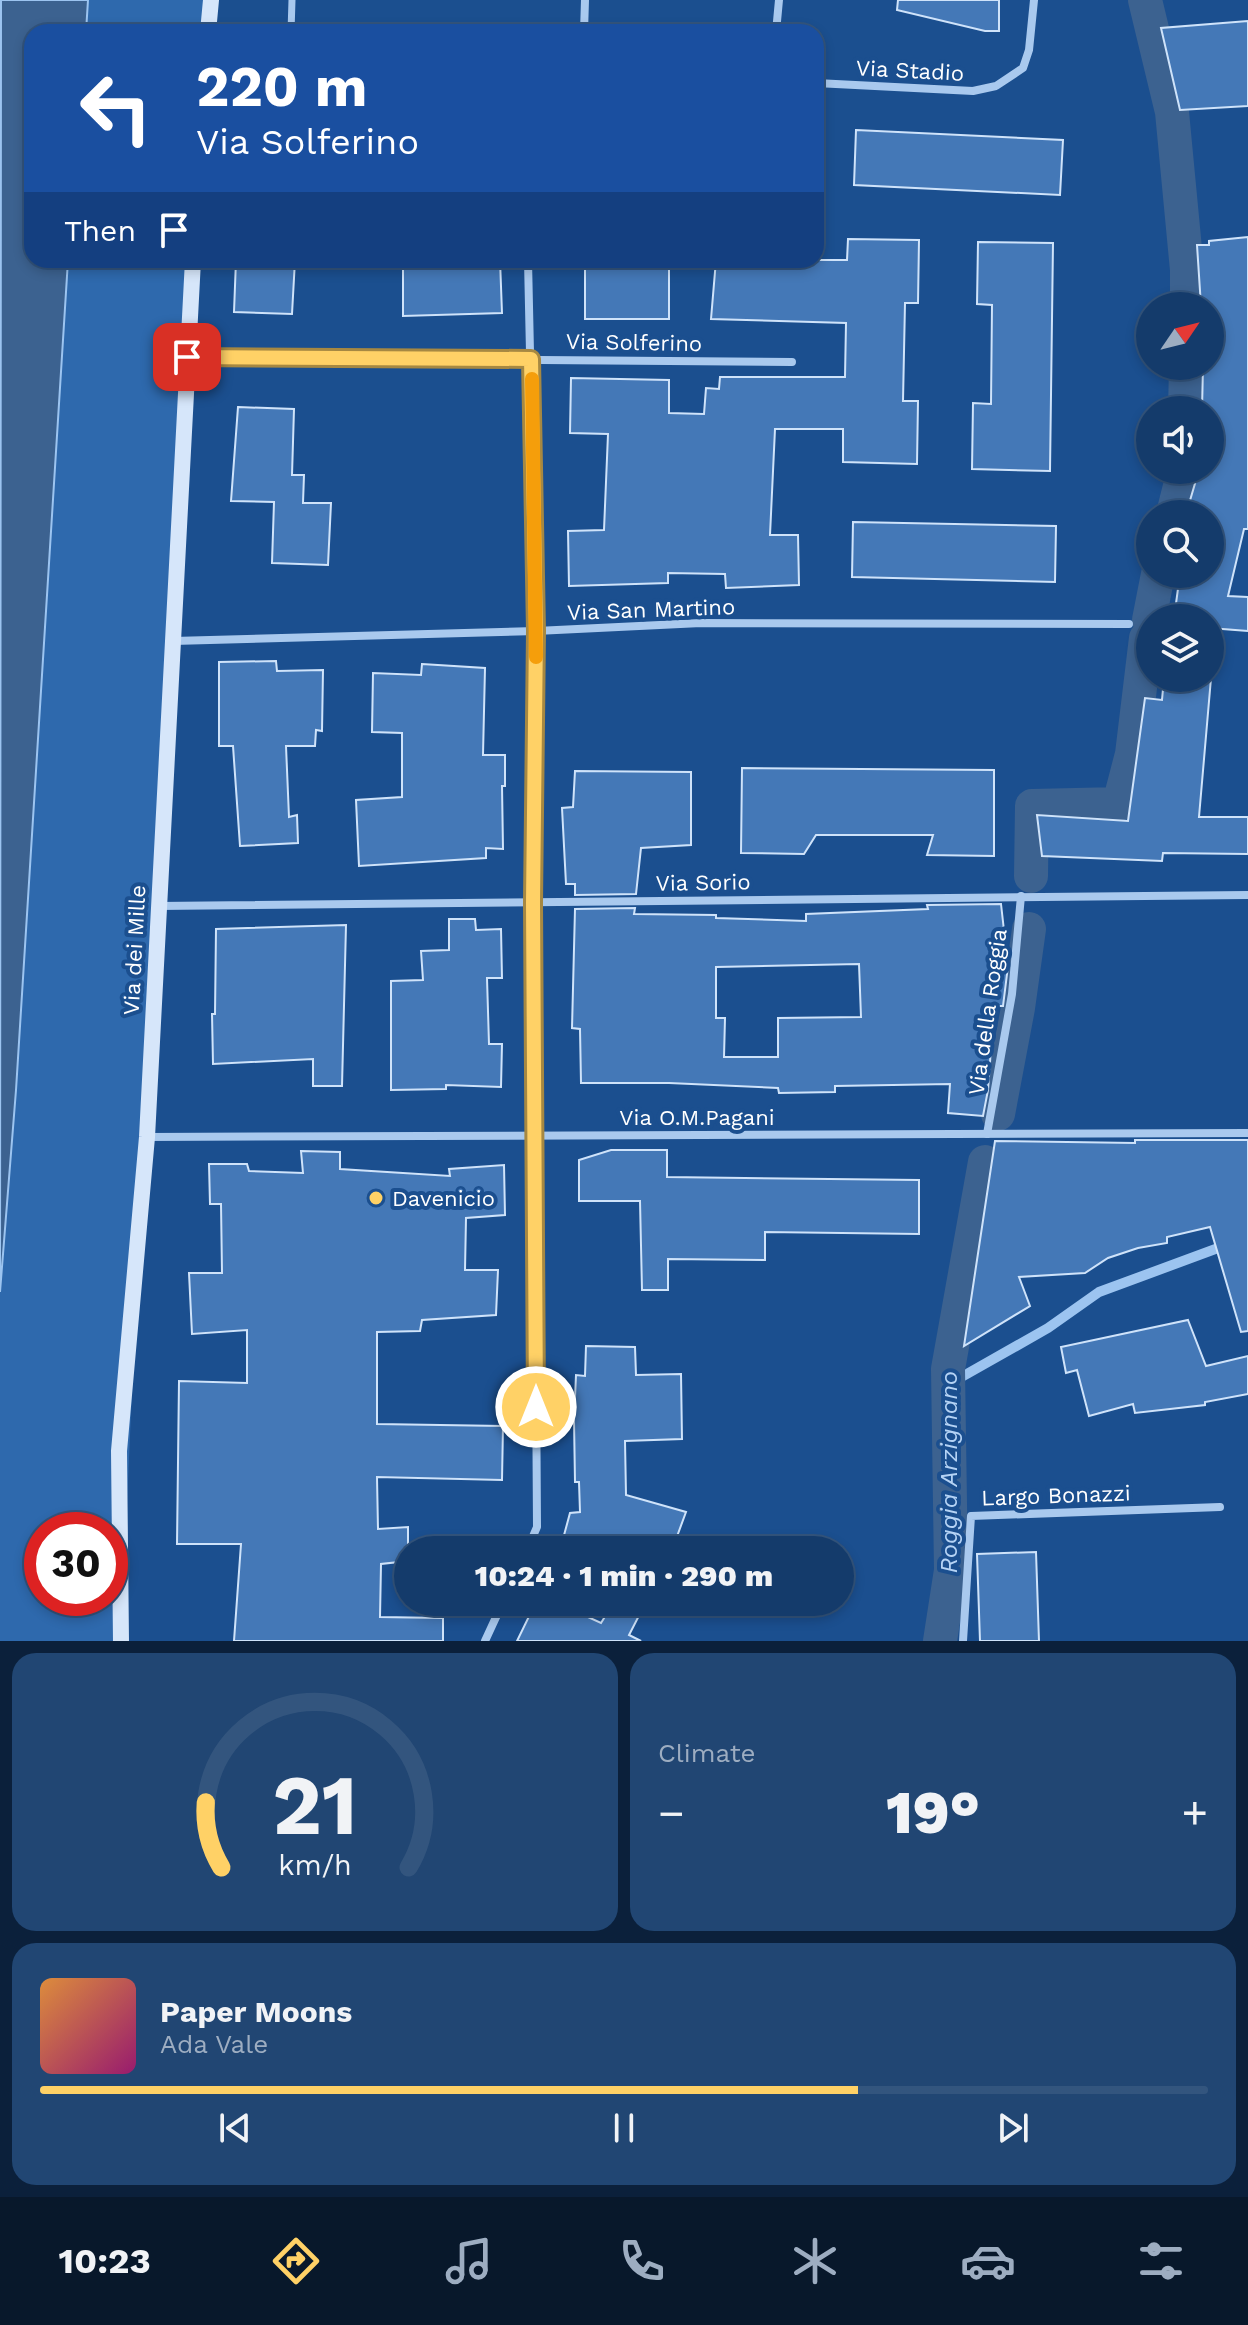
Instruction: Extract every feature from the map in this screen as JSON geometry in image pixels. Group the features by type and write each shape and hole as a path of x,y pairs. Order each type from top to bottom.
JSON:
{"main road":[{"path":"209,24 211,0"},
{"name":"Via dei Mille","path":"121,1641 119,1451 147,1137 193,268"}],"street":[{"path":"291,24 292,0"},
{"path":"584,24 585,0"},
{"path":"777,24 779,0"},
{"name":"Via Stadio","path":"824,83 973,91 996,86 1023,68 1029,50 1034,0"},
{"path":"528,268 536,631 533,903 537,1527 533,1536"},
{"name":"Via Solferino","path":"187,357 792,362"},
{"name":"Via San Martino","path":"173,641 701,623 1129,624"},
{"name":"Via Sorio","path":"158,906 1248,895"},
{"name":"Via della Roggia","path":"987,1134 1012,994 1021,896"},
{"name":"Via O.M.Pagani","path":"147,1137 1248,1133"},
{"name":"Largo Bonazzi","path":"963,1641 971,1516 1220,1507"},
{"path":"485,1641 497,1616"}],"shaded area":[{"path":"1,0 88,0 86,24 24,24 24,268 67,268 16,1090 0,1292"},
{"path":"88,0 211,0 209,24 86,24"},
{"path":"67,268 193,268 143,1139 127,1512 24,1512 24,1616 122,1616 121,1641 0,1641 0,1292 16,1090"}],"building":[{"path":"898,0 999,0 999,31 985,31 897,10"},
{"path":"1248,21 1248,106 1180,110 1161,28"},
{"path":"856,130 1063,140 1060,195 854,185"},
{"path":"1248,237 1248,529 1244,529 1228,596 1248,597 1248,631 1224,629 1224,604 1176,604 1178,588 1224,588 1224,500 1190,500 1195,484 1224,484 1224,396 1202,396 1203,380 1224,380 1224,292 1200,292 1197,245 1209,245 1209,241"},
{"path":"848,239 919,240 918,303 905,303 903,401 918,401 917,464 843,462 843,429 775,429 770,535 798,535 799,585 726,588 725,574 668,573 668,583 569,586 568,531 604,530 608,434 570,433 571,378 669,380 669,413 704,414 706,388 719,389 720,377 845,377 846,323 711,319 715,268 824,268 824,260 847,260"},
{"path":"978,242 1053,243 1050,471 972,469 973,403 991,404 992,305 977,304"},
{"path":"236,268 295,268 292,314 234,312"},
{"path":"403,268 500,268 502,313 403,316"},
{"path":"585,268 669,268 669,319 585,319"},
{"path":"238,407 294,409 292,475 304,475 303,503 331,503 328,565 272,563 274,502 231,501"},
{"path":"853,522 1056,526 1055,582 852,577"},
{"path":"276,661 277,671 323,670 322,731 316,730 315,746 286,746 289,817 297,815 298,843 240,846 233,746 219,746 219,662"},
{"path":"422,664 485,668 483,755 505,755 503,849 486,848 486,858 359,866 356,800 402,797 402,733 372,732 373,673 421,675"},
{"path":"1163,692 1210,692 1199,817 1248,817 1248,854 1163,853 1162,861 1042,856 1037,815 1128,821 1145,698 1162,700"},
{"path":"742,768 994,770 994,856 927,855 933,835 816,835 804,854 741,853"},
{"path":"575,771 691,772 691,845 641,848 636,894 575,895 575,884 566,884 562,808 573,807"},
{"path":"1001,904 1008,966 1003,1006 994,1006 983,1116 948,1113 950,1084 835,1086 835,1092 779,1093 778,1088 581,1083 580,1029 572,1028 575,909 635,908 634,914 806,921 806,914 928,909 927,905","holes":["859,964 861,1017 778,1018 778,1057 724,1057 725,1018 716,1018 716,967"]},
{"path":"449,919 475,919 476,930 501,929 502,978 487,978 489,1044 502,1044 501,1087 446,1085 446,1089 391,1090 391,981 423,980 421,951 449,950"},
{"path":"346,925 342,1086 313,1086 313,1059 213,1064 216,929"},
{"path":"1135,1140 1248,1140 1248,1331 1241,1332 1210,1227 1167,1237 1167,1243 1108,1258 1085,1273 1019,1277 1030,1306 964,1346 995,1141 1135,1143"},
{"path":"611,1150 667,1150 667,1177 919,1180 919,1234 765,1232 765,1260 668,1259 668,1290 642,1290 640,1201 579,1201 579,1160"},
{"path":"301,1151 340,1152 340,1169 450,1176 449,1169 504,1165 505,1215 466,1218 465,1270 498,1270 496,1315 422,1320 420,1331 377,1332 377,1424 503,1426 502,1480 377,1477 378,1529 408,1527 408,1536 394,1536 394,1563 381,1564 380,1617 443,1618 443,1641 234,1641 241,1544 177,1544 179,1381 247,1383 247,1330 192,1334 189,1273 222,1273 221,1204 210,1204 209,1164 247,1164 249,1171 303,1173"},
{"path":"1188,1320 1206,1366 1248,1356 1248,1394 1205,1402 1205,1405 1135,1413 1133,1404 1089,1416 1077,1370 1066,1373 1061,1347"},
{"path":"586,1346 635,1347 636,1375 681,1374 682,1439 625,1441 626,1495 686,1512 677,1536 564,1536 570,1513 580,1512 579,1482 575,1482 574,1420 576,1375 585,1376"},
{"path":"1036,1552 1039,1641 980,1641 977,1554"},
{"path":"529,1616 586,1616 601,1623 605,1616 639,1616 629,1635 641,1641 517,1641"}],"waterway":[{"name":"Roggia Arzignano","path":"1145,0 1172,112 1187,292"},
{"name":"Roggia Arzignano","path":"1185,396 1186,380"},
{"name":"Roggia Arzignano","path":"1176,500 1180,484"},
{"name":"Roggia Arzignano","path":"1152,604 1155,588"},
{"name":"Roggia Arzignano","path":"1031,876 1032,806 1119,804 1132,754 1139,692"},
{"name":"Roggia Arzignano","path":"998,1114 1029,929"},
{"name":"Roggia Arzignano","path":"940,1641 951,1570 948,1369 985,1162"},
{"path":"958,1379 1048,1328 1099,1292 1248,1237"}],"slow traffic":[{"path":"532,379 536,657"}],"place":[{"name":"Davenicio","path":"376,1198"}],"route":[{"path":"187,357 531,359 536,631 533,903 536,1407"}]}
